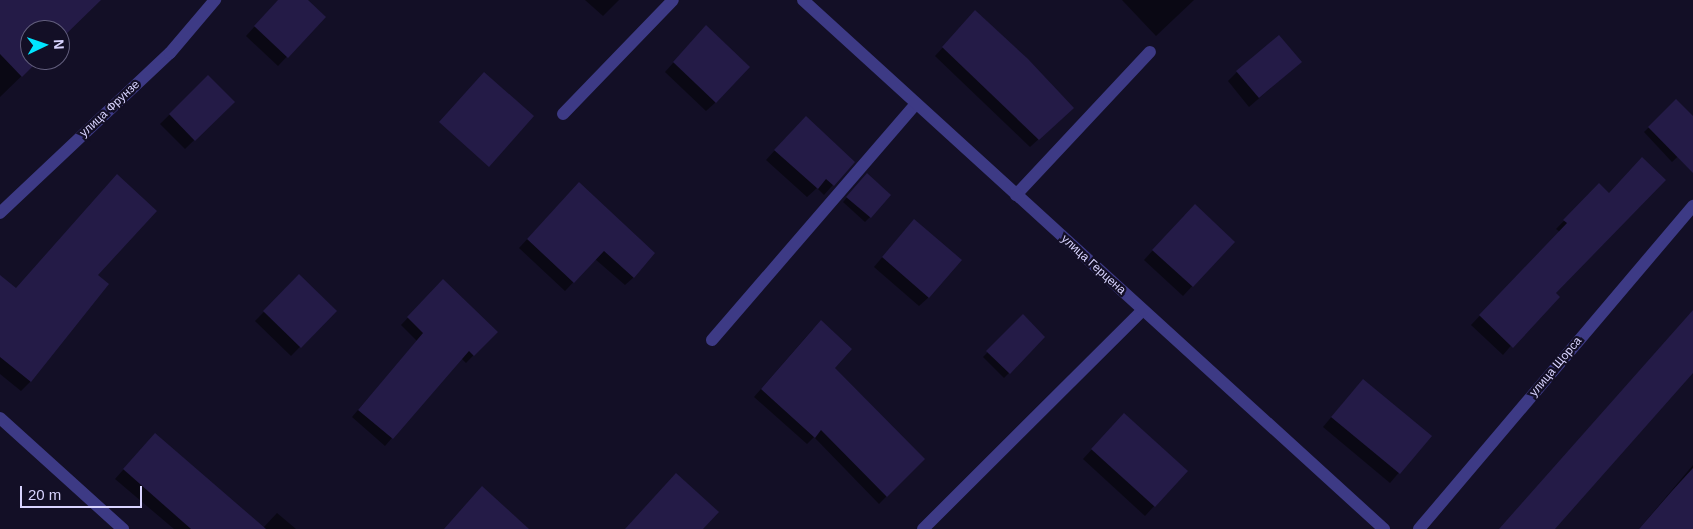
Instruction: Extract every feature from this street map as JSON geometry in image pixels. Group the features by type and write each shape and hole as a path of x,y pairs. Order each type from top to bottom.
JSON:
{"street":[{"name":"улица Фрунзе","path":"0,213 170,53 215,0"},
{"path":"564,114 673,0"},
{"name":"улица Герцена","path":"803,0 1384,529"},
{"path":"1016,194 1150,52"},
{"path":"712,340 916,104"},
{"name":"улица Щорса","path":"1419,529 1693,206"},
{"path":"923,529 1143,310"},
{"path":"0,418 123,529"}],"building":[{"path":"0,0 101,0 70,30 70,20 20,20 20,70 29,70 22,77 0,54"},
{"path":"278,0 308,0 326,17 288,58 254,26"},
{"path":"975,10 1028,59 1074,108 1039,140 942,47"},
{"path":"706,25 750,67 716,103 673,62"},
{"path":"1279,35 1302,62 1259,98 1236,71"},
{"path":"484,72 534,116 489,167 439,122"},
{"path":"208,75 235,102 195,141 169,114"},
{"path":"1676,99 1693,116 1693,173 1648,127"},
{"path":"806,116 855,162 834,186 826,179 818,189 774,150"},
{"path":"1642,157 1666,180 1556,293 1560,297 1513,348 1479,315 1567,223 1563,220 1599,183 1609,193"},
{"path":"867,173 891,195 871,218 846,197"},
{"path":"117,174 157,211 98,275 109,284 31,382 0,357 0,275 16,288"},
{"path":"579,182 655,253 634,278 604,251 574,283 527,239"},
{"path":"1195,204 1235,242 1193,287 1152,250"},
{"path":"914,219 962,260 929,298 882,257"},
{"path":"299,274 337,311 301,348 263,311"},
{"path":"443,279 498,332 474,356 469,351 393,439 358,410 423,333 407,317"},
{"path":"1693,310 1693,373 1555,529 1499,529"},
{"path":"1023,314 1045,337 1010,374 986,351"},
{"path":"821,320 852,349 835,368 925,459 887,497 821,430 815,438 761,389"},
{"path":"1363,379 1432,436 1400,474 1331,417"},
{"path":"1124,413 1188,471 1155,507 1091,449"},
{"path":"155,433 266,529 191,529 123,469"},
{"path":"1693,468 1693,529 1639,529 1672,491"},
{"path":"676,473 719,512 703,529 625,529"},
{"path":"482,486 529,529 444,529"}]}
